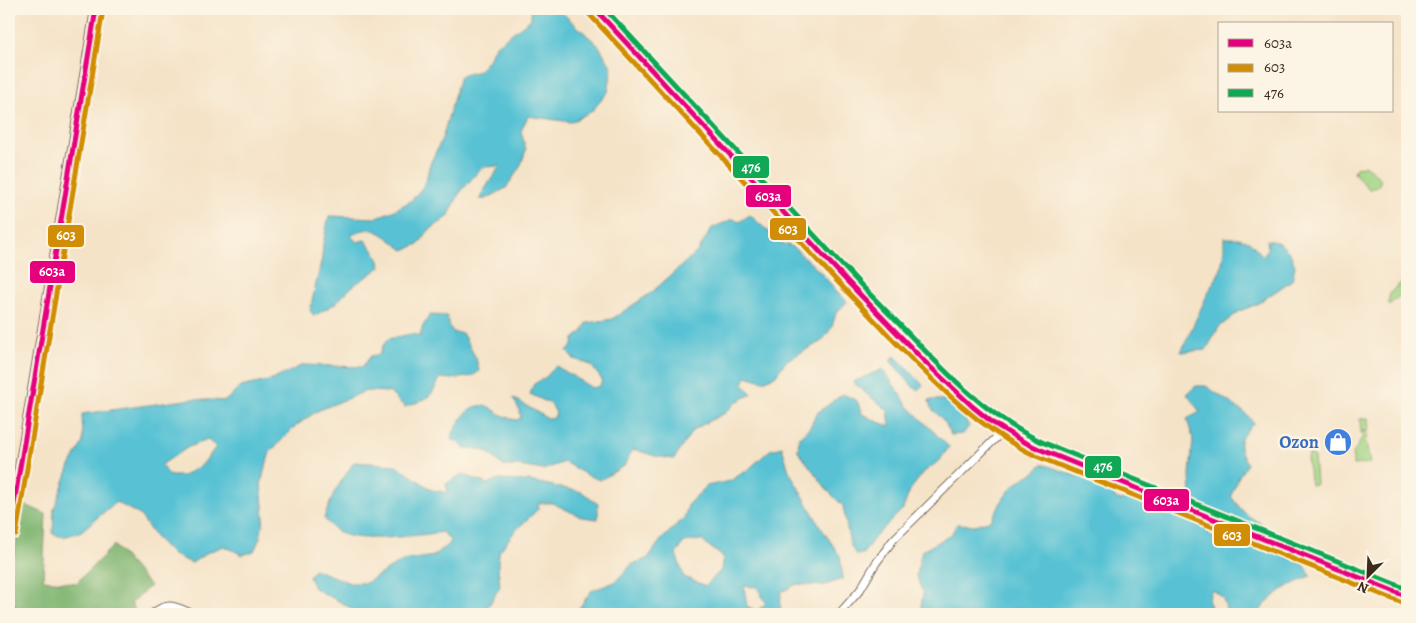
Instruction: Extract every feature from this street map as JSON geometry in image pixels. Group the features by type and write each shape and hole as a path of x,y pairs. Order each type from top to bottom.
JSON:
{"main road":[{"path":"9,534 96,9"},
{"path":"595,9 924,361 972,406 1006,432 1039,449 1405,596"}],"street":[{"path":"840,614 860,590 876,563 893,540 997,437 1006,432"},
{"path":"1405,596 1407,585"},
{"path":"152,614 165,606 174,606 193,614"},
{"path":"9,613 14,614"}],"green space":[{"path":"1364,165 1381,180 1375,188 1369,189 1354,173 1358,166"},
{"path":"1404,280 1407,284 1407,289 1389,305 1390,293"},
{"path":"1368,418 1369,430 1362,431 1367,432 1367,438 1365,439 1370,463 1353,465 1353,454 1363,436 1361,434 1360,419"},
{"path":"1309,454 1314,457 1316,484 1311,485 1307,458"},
{"path":"23,504 46,514 43,580 76,583 114,545 150,586 131,603 137,613 9,614 9,586"}],"water":[{"path":"531,9 558,9 599,46 612,68 608,92 592,111 571,122 528,116 521,131 526,150 520,167 506,188 486,199 480,199 500,166 482,167 459,194 448,217 428,231 419,244 404,250 379,232 372,230 359,231 351,236 357,242 365,240 377,255 381,267 354,285 336,303 314,316 310,310 329,216 375,218 395,210 412,200 425,184 430,164 442,139 460,76 479,71 488,60 495,46 531,19"},
{"path":"750,215 781,243 793,247 818,270 847,302 836,313 832,327 822,341 787,360 775,376 763,381 746,376 743,384 752,394 738,401 725,413 692,431 674,459 655,456 633,449 624,466 600,480 564,462 543,470 519,466 503,466 486,452 464,448 458,442 451,439 456,427 464,416 469,411 480,406 487,406 508,418 516,420 521,418 513,398 547,418 553,419 556,413 551,404 530,394 534,384 546,377 556,366 592,388 600,386 602,380 591,365 574,359 567,352 573,345 574,339 582,332 587,323 612,319 651,293 698,251 712,228 733,219 739,222"},
{"path":"1224,238 1238,238 1249,241 1263,256 1268,248 1267,240 1280,243 1290,253 1295,266 1292,280 1257,304 1240,311 1219,327 1206,350 1181,352 1221,269"},
{"path":"430,315 447,316 449,326 454,333 462,333 476,358 479,371 473,376 452,379 440,378 434,391 427,398 405,407 389,392 366,391 317,411 297,425 270,452 261,483 264,518 260,538 254,551 243,555 224,546 208,552 192,563 173,555 155,537 140,515 116,502 80,532 63,537 53,534 54,509 69,468 83,442 82,414 193,399 225,401 241,387 272,380 303,365 362,367 371,356 380,354 382,347 388,339 411,334 420,336 423,326","holes":["207,439 216,447 202,465 183,476 170,476 161,465 187,448"]},
{"path":"895,356 923,385 918,390 913,387 890,360"},
{"path":"883,369 908,406 949,447 940,460 924,472 910,490 903,509 874,538 863,554 856,555 850,544 843,506 829,492 798,451 799,437 810,427 817,413 843,394 857,401 862,414 890,426 888,410 853,382"},
{"path":"1196,386 1206,386 1245,413 1254,423 1241,438 1241,451 1247,464 1239,476 1231,496 1244,512 1261,523 1257,527 1198,504 1191,498 1190,475 1193,439 1187,419 1200,412 1187,394"},
{"path":"929,400 946,400 961,414 969,426 963,434 951,435 945,422 931,408"},
{"path":"782,447 789,471 820,526 840,556 843,579 822,586 797,584 781,592 780,614 575,614 591,591 615,582 631,565 648,558 661,540 684,518 689,503 707,486 730,481 749,469 770,450","holes":["701,540 723,557 721,570 706,586 684,577 676,554 684,542","744,586 757,587 766,603 757,611 747,606"]},
{"path":"354,462 396,465 432,490 448,493 446,484 462,474 487,484 497,480 529,481 582,492 598,504 598,519 582,517 552,503 539,503 538,509 515,531 499,552 500,586 489,605 477,614 360,614 314,588 309,577 314,569 350,583 366,583 402,561 434,556 451,542 443,532 374,538 347,536 334,529 324,518 335,491"},
{"path":"1042,464 1114,489 1114,497 1120,501 1128,499 1132,494 1210,526 1209,534 1214,538 1220,539 1227,531 1304,564 1311,576 1275,595 1258,614 1226,614 1223,600 1219,594 1212,590 1208,600 1216,614 920,614 923,593 916,575 922,551 951,535 957,524 975,525 991,520 1009,491 1021,480 1036,471"}],"transit line":[{"name":"603а","path":"9,534 96,9"},
{"name":"603а","path":"595,9 847,281 924,361 993,423 1039,449 1403,595"},
{"name":"476","path":"605,9 876,301 952,378 986,407 1022,432 1042,442 1407,589"},
{"name":"603","path":"16,535 103,10"},
{"name":"603","path":"589,14 896,343 944,391 979,420 1036,456 1400,602"}],"place":[{"name":"Ozon","path":"1338,442"}]}
